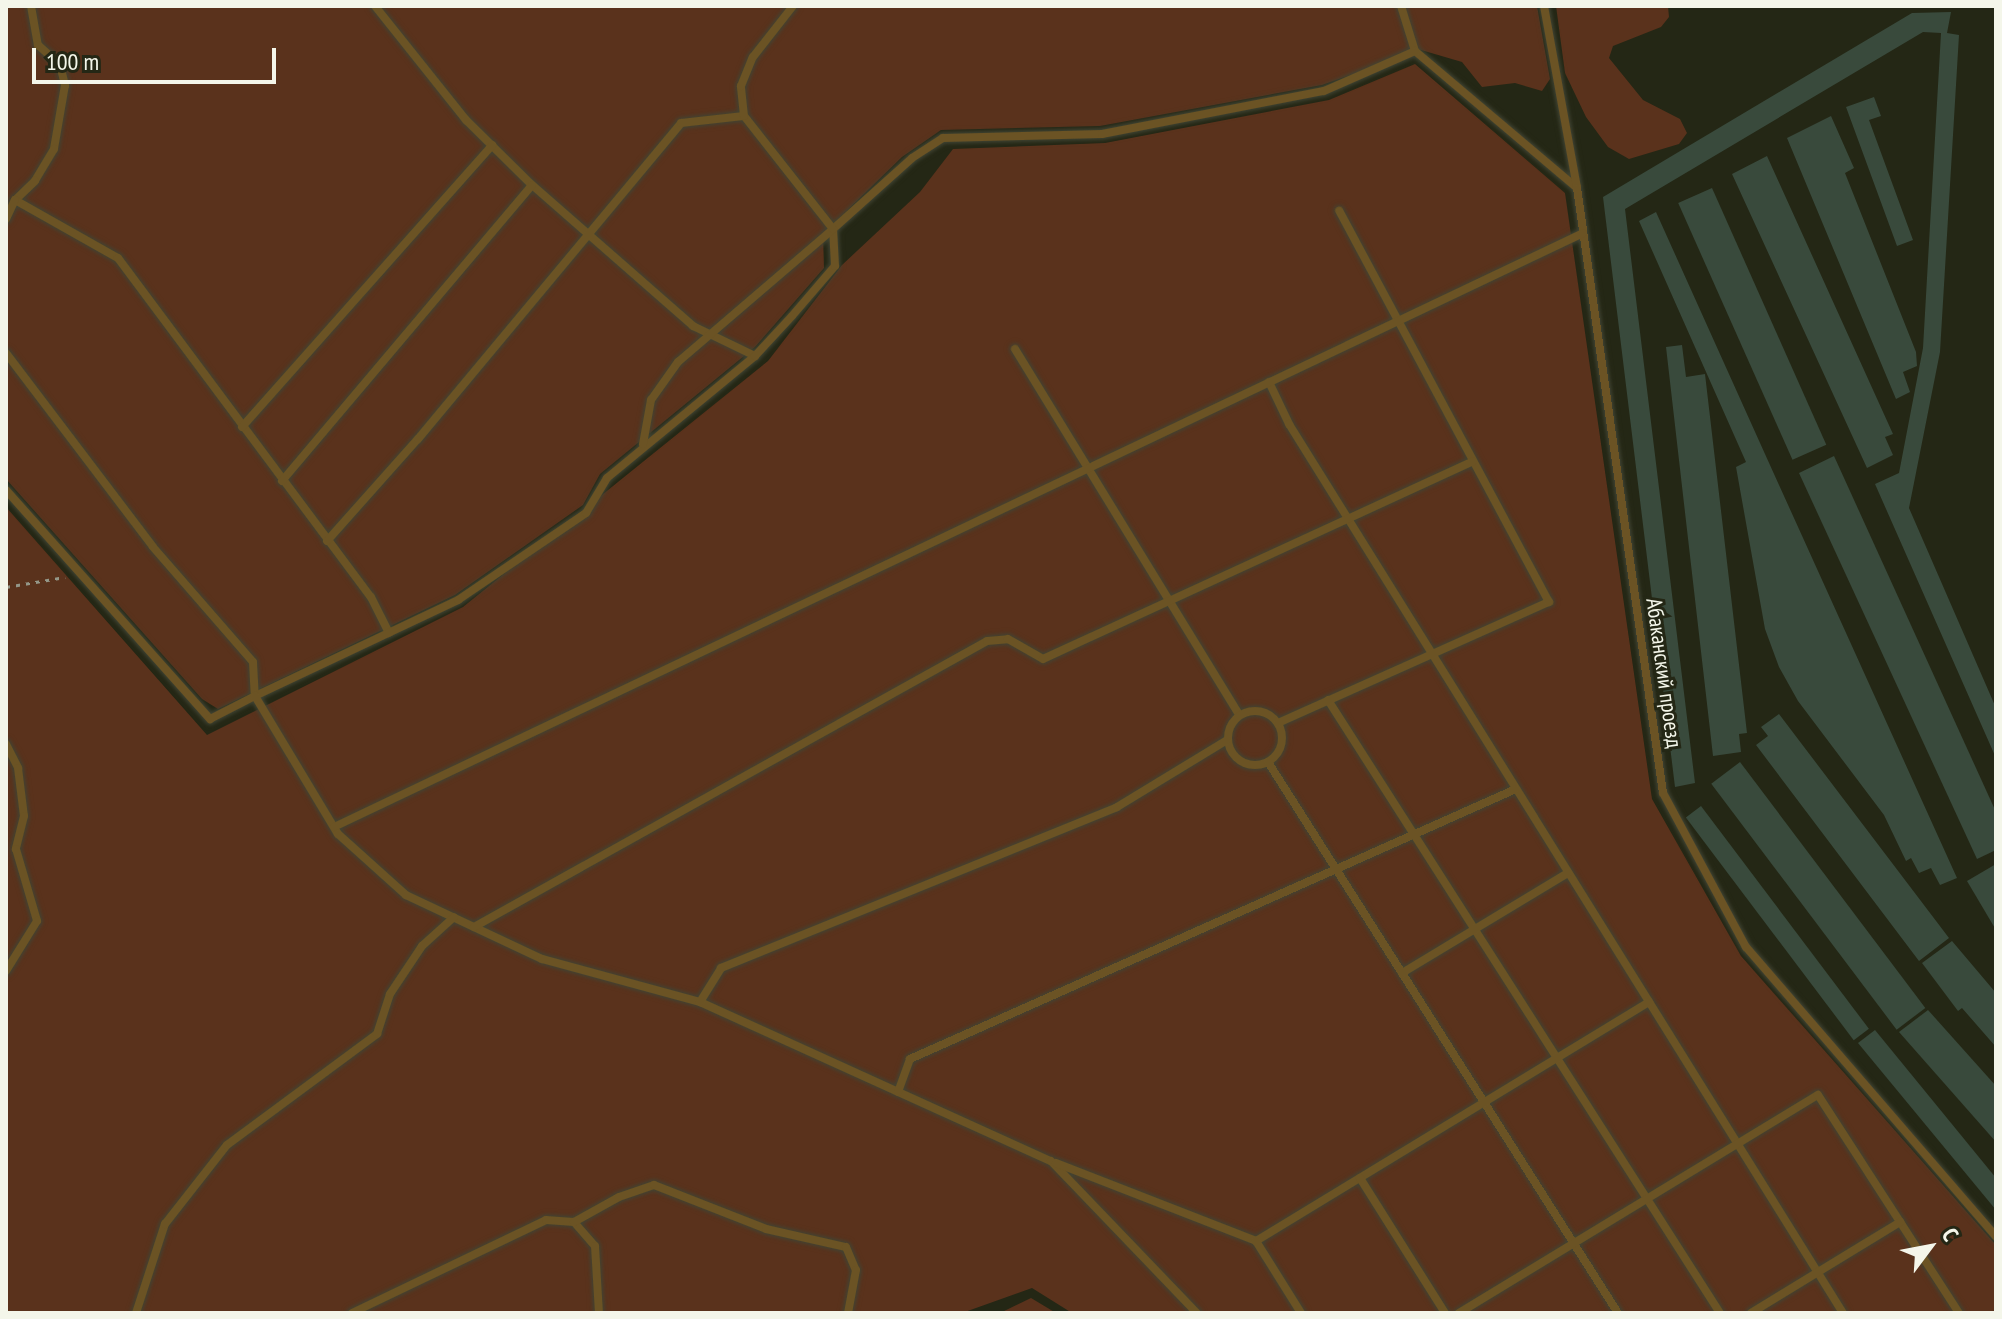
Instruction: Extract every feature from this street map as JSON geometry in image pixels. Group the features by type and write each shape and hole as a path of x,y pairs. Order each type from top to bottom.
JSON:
{"lane":[{"path":"6,219 15,200 35,181 54,149 65,85 60,65 38,45 31,6"},
{"path":"375,6 492,145 532,185 589,231 693,326 755,356"},
{"path":"6,490 210,719 458,600 586,513 607,478 642,445 755,356 835,266 833,229 744,116 741,86 753,57 793,6"},
{"path":"1401,6 1415,51 1577,188"},
{"name":"Абаканский проезд","path":"1544,6 1577,188 1663,793 1746,947 1996,1237"},
{"path":"642,445 651,400 678,362 912,158 943,138 1102,134 1324,91 1415,51"},
{"path":"327,541 418,439 681,123 744,116"},
{"path":"242,427 492,145"},
{"path":"282,481 532,185"},
{"path":"15,200 118,258 371,597 389,633"},
{"path":"1278,723 1549,602 1339,211"},
{"path":"334,827 1583,233"},
{"path":"1015,349 1239,715"},
{"path":"6,353 153,547 253,662 255,696 334,827 406,895 542,959 700,1002 1051,1161 1256,1241 1301,1313"},
{"path":"1269,382 1348,518 1843,1313"},
{"path":"474,927 987,641 1008,639 1043,659 1473,461"},
{"path":"1328,700 1720,1313"},
{"path":"700,1002 721,968 1117,807 1227,740 1239,715 1255,710 1278,723"},
{"path":"1227,740 1242,762 1268,762 1280,749 1278,723"},
{"path":"6,744 18,768 24,816 17,844 37,921 6,971"},
{"path":"1268,762 1618,1313"},
{"path":"898,1092 910,1059 1516,789"},
{"path":"6,846 17,844"},
{"path":"1402,973 1568,873"},
{"path":"136,1313 165,1224 227,1145 377,1034 390,994 422,946 454,917"},
{"path":"1256,1241 1649,1002"},
{"path":"1459,1313 1818,1095 1959,1313"},
{"path":"1051,1161 1197,1313"},
{"path":"1360,1178 1445,1313"},
{"path":"352,1313 546,1220 574,1222 619,1197 654,1185 766,1229 846,1247 856,1270 848,1313"},
{"path":"574,1222 595,1246 599,1313"},
{"path":"1751,1313 1900,1222"}],"path":[{"path":"6,587 81,574"}],"shaded area":[{"path":"6,6 1537,6 1550,79 1542,91 1515,83 1482,87 1462,62 1421,50 1322,85 1100,126 941,130 902,157 823,234 824,268 755,347 600,474 583,505 455,595 218,709 202,699 6,479"},
{"path":"1556,6 1668,6 1669,17 1661,27 1613,46 1609,58 1643,100 1680,119 1687,133 1679,144 1629,159 1608,147 1586,117 1565,73"},
{"path":"1415,64 1565,193 1652,799 1741,956 1996,1245 1996,1313 1072,1313 1032,1288 962,1313 6,1313 6,507 207,735 463,607 768,361 842,265 920,192 953,149 1105,143 1329,100"},
{"path":"1031,1298 1056,1313 1000,1313"}],"building":[{"path":"1951,12 1947,33 1959,35 1940,352 1909,508 1996,708 1996,758 1875,484 1899,473 1923,348 1941,33 1923,32 1625,209 1695,783 1675,787 1603,197 1912,13"},
{"path":"1874,97 1881,116 1869,120 1913,240 1897,246 1846,107"},
{"path":"1831,116 1854,168 1845,173 1916,352 1917,366 1903,372 1910,392 1896,399 1787,138"},
{"path":"1767,156 1893,434 1885,437 1893,455 1867,468 1732,174"},
{"path":"1712,188 1826,445 1792,460 1678,203"},
{"path":"1656,212 1957,878 1940,885 1931,868 1919,873 1911,858 1906,861 1884,815 1798,701 1779,667 1765,629 1736,467 1746,462 1639,221"},
{"path":"1682,345 1686,377 1705,374 1747,733 1739,734 1741,752 1713,756 1666,347"},
{"path":"1834,456 1996,812 1996,850 1977,859 1799,473"},
{"path":"1779,714 1949,938 1919,961 1756,745 1768,736 1761,727"},
{"path":"1740,762 1925,1008 1897,1030 1711,784"},
{"path":"1701,806 1869,1029 1854,1040 1686,817"},
{"path":"1996,864 1996,930 1967,881"},
{"path":"1952,941 1996,993 1996,1047 1962,1008 1958,1011 1922,963"},
{"path":"1928,1010 1996,1086 1996,1142 1899,1032"},
{"path":"1875,1030 1996,1178 1996,1210 1858,1043"}]}
